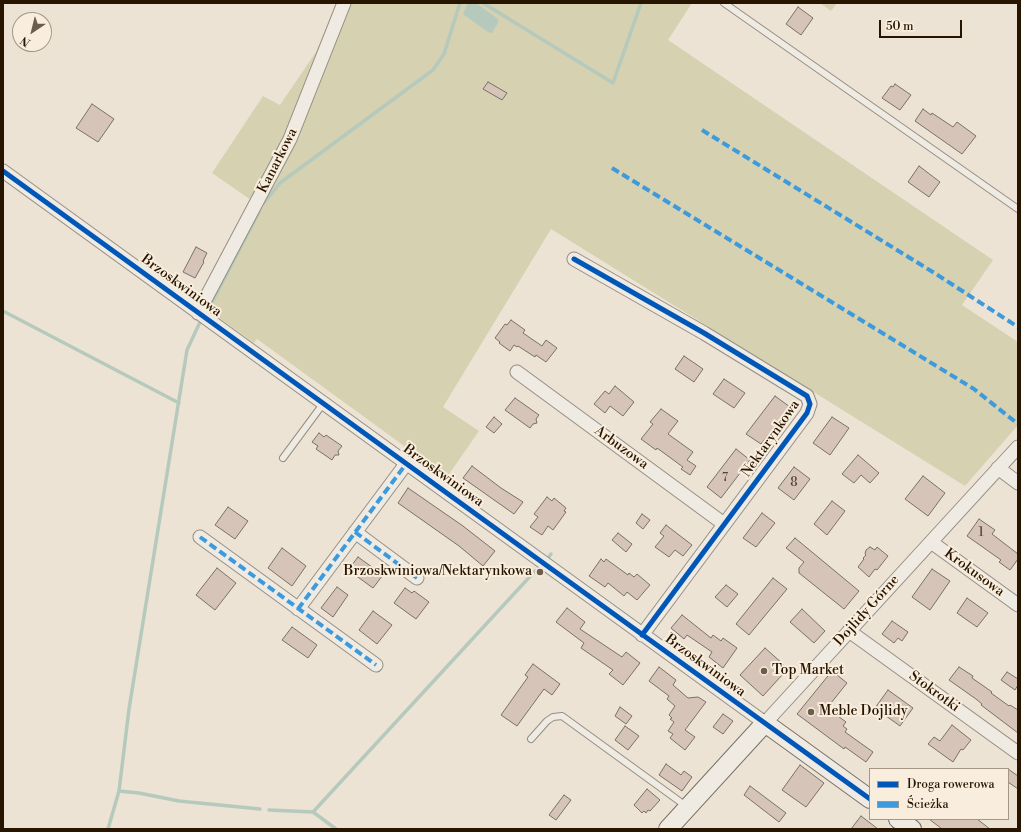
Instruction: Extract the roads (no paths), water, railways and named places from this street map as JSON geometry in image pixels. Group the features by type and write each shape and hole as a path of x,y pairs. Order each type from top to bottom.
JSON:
{"street":[{"name":"Kanarkowa","path":"198,313 290,140 344,3"},
{"name":"Brzoskwiniowa","path":"3,171 869,798"},
{"name":"Nektarynkowa","path":"574,259 704,333 807,396 810,404 807,413 642,635"},
{"name":"Arbuzowa","path":"517,372 724,524"},
{"name":"Dojlidy Górne","path":"668,829 1018,447"},
{"path":"298,609 406,464"},
{"path":"998,468 1018,483"},
{"path":"355,532 418,578"},
{"path":"200,537 376,665"},
{"name":"Krokusowa","path":"931,542 1018,604"},
{"name":"Stokrotki","path":"849,631 1018,753"}],"lane":[{"path":"724,3 1018,209"},
{"path":"283,458 323,404"},
{"path":"531,739 547,721 553,717 562,716 688,808"}],"waterway":[{"path":"264,203 280,183 433,70 444,54 460,3"},
{"path":"483,3 613,83 641,3"},
{"path":"208,310 259,212"},
{"path":"3,311 179,403"},
{"path":"108,829 119,791 129,709 187,350 201,320"},
{"path":"548,558 551,554"},
{"path":"269,810 313,812 535,571"},
{"path":"119,791 139,793 179,801 260,809"},
{"path":"313,812 336,829"}],"place":[{"name":"Brzoskwiniowa/Nektarynkowa","path":"540,572"},
{"name":"Top Market","path":"764,671"},
{"name":"Meble Dojlidy","path":"811,712"}]}
